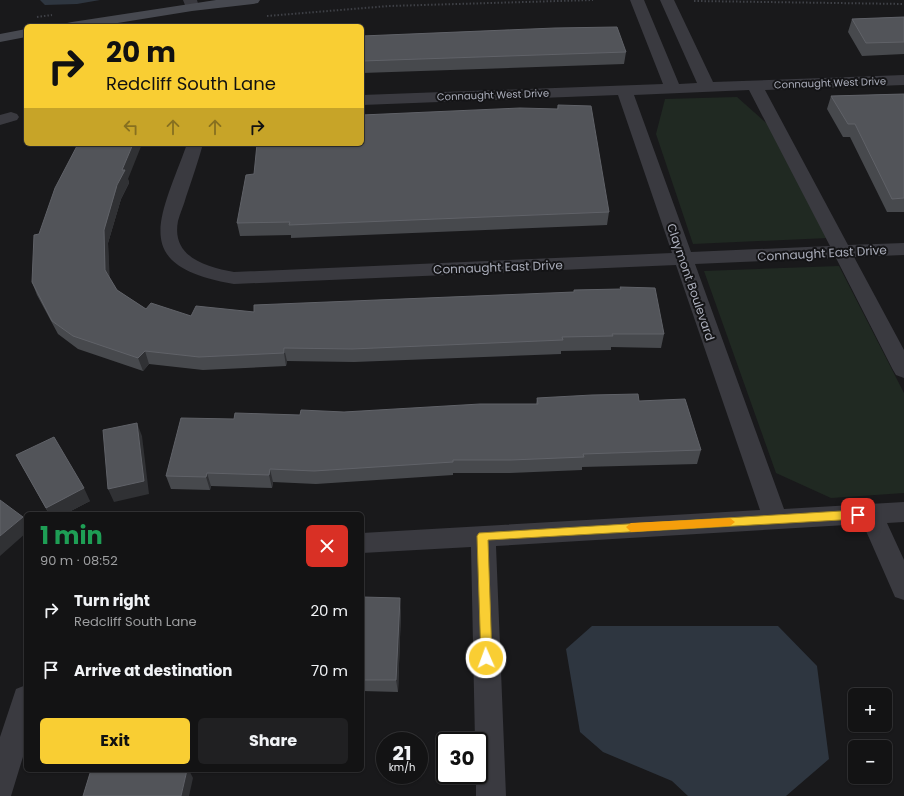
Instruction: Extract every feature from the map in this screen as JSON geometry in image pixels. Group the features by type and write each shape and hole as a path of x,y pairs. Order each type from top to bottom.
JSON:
{"street":[{"path":"82,24 191,3 253,0"},
{"path":"637,0 673,89"},
{"path":"667,0 707,87"},
{"path":"0,38 24,34"},
{"name":"Connaught West Drive","path":"756,86 904,80"},
{"path":"624,90 756,86 904,370"},
{"name":"Connaught West Drive","path":"364,100 624,90"},
{"name":"Claymont Boulevard","path":"624,90 775,519"},
{"name":"Connaught East Drive","path":"194,146 169,222 168,233 170,246 181,260 202,272 227,277 904,249"},
{"path":"364,543 904,512"},
{"path":"871,514 904,589"},
{"path":"483,536 491,796"},
{"path":"0,785 24,705"}],"path":[{"path":"262,17 415,4 524,3 593,0"},
{"path":"688,1 904,4"}],"shaded area":[{"path":"40,0 100,0 77,4 45,5"},
{"path":"737,97 773,129 828,238 693,244 656,134 665,99"},
{"path":"839,266 904,393 904,493 831,498 776,473 704,271"},
{"path":"592,626 778,626 817,666 829,759 786,796 688,796 672,781 603,752 580,732 566,649"}],"building":[{"path":"904,17 904,42 866,43 852,19"},
{"path":"617,27 626,52 364,61 364,36"},
{"path":"904,94 904,198 892,199 855,124 848,124 831,96"},
{"path":"558,105 591,106 609,212 289,225 290,222 237,223 246,175 254,174 257,146 364,146 364,115 520,108 558,109"},
{"path":"77,146 132,146 122,170 125,170 117,185 104,230 105,270 117,290 146,309 151,303 191,316 196,306 254,312 254,305 574,292 574,290 621,289 620,287 655,288 664,334 612,334 613,336 562,337 563,340 352,349 284,348 284,353 199,357 145,351 138,358 73,336 52,321 32,282 34,235 39,234 55,188"},
{"path":"638,394 639,401 685,399 701,450 583,454 584,457 511,460 453,460 453,462 314,471 270,469 269,475 207,473 206,477 166,476 181,418 234,419 235,413 300,415 301,410 344,412 480,404 538,404 537,398"},
{"path":"137,423 144,481 108,489 103,430"},
{"path":"54,437 84,488 46,508 16,455"},
{"path":"0,500 23,517 0,536"},
{"path":"364,597 400,598 396,680 364,680"},
{"path":"90,772 187,772 181,796 83,796"}],"slow traffic":[{"path":"631,527 730,522"}],"route":[{"path":"486,658 483,536 858,515"}]}
